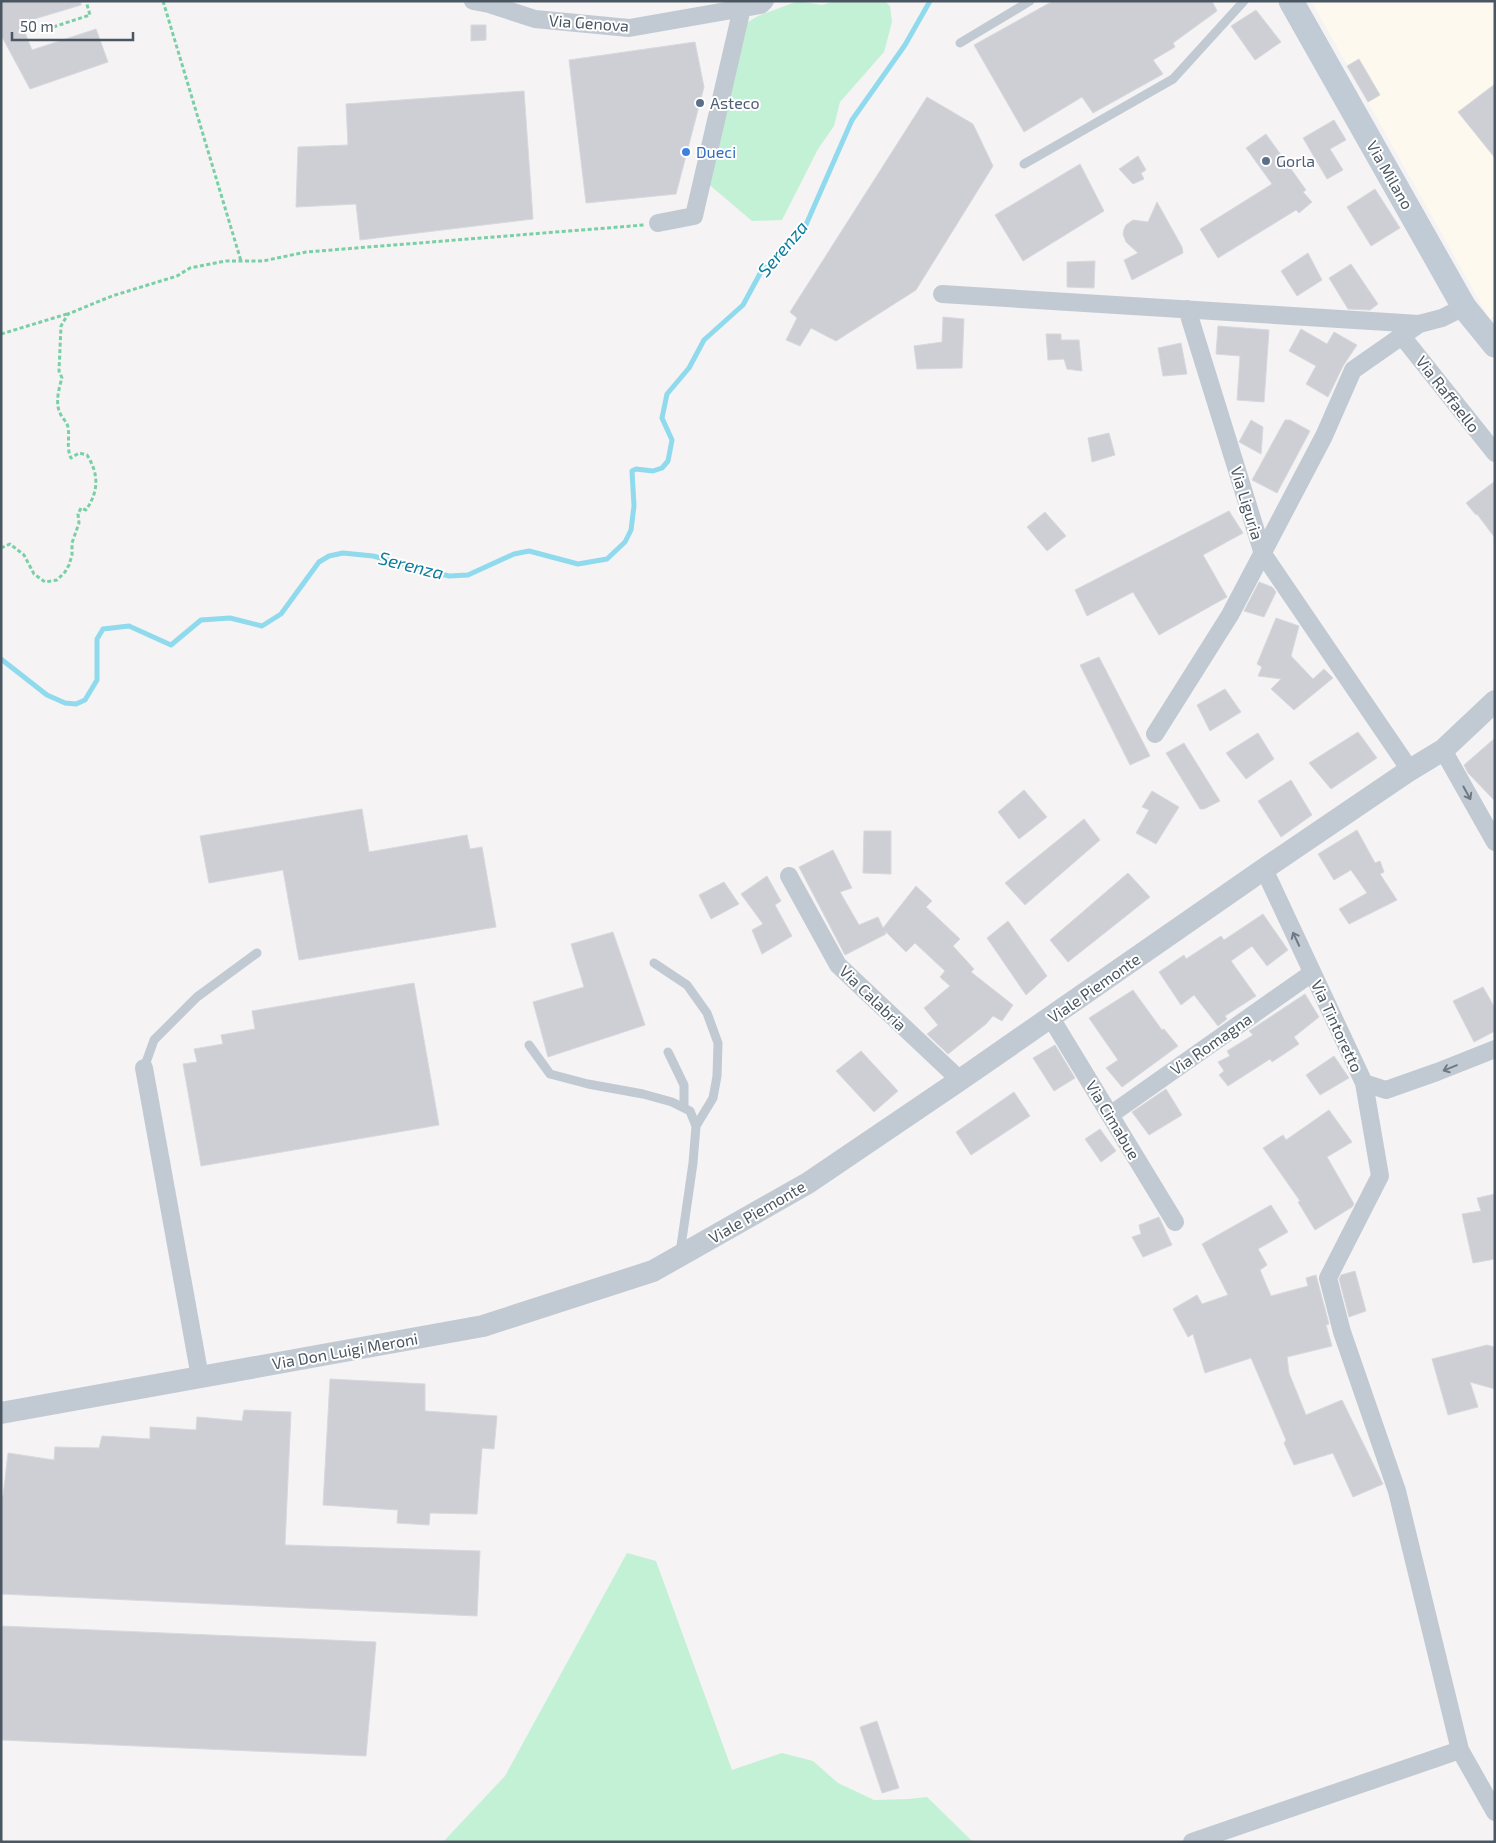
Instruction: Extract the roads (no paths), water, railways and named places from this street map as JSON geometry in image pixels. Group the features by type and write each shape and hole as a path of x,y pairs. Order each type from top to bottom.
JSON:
{"main road":[{"name":"Via Milano","path":"1291,1 1464,307 1495,345"}],"street":[{"name":"Via Genova","path":"473,1 489,4 535,19 629,28 761,5 765,1"},
{"path":"658,223 694,216 742,8"},
{"path":"942,294 1419,324 1442,318 1464,307"},
{"name":"Via Liguria","path":"1155,734 1230,615 1262,554 1187,309"},
{"path":"1410,770 1262,554 1324,436 1353,370 1419,324"},
{"name":"Via Raffaello","path":"1401,336 1495,454"},
{"name":"Viale Piemonte","path":"679,1256 808,1183 960,1080 1264,869 1410,770 1443,750 1495,701"},
{"path":"1443,750 1495,842"},
{"name":"Via Tintoretto","path":"1264,869 1364,1083 1386,1090 1495,1050"},
{"name":"Via Calabria","path":"789,876 838,965 960,1080"},
{"name":"Via Romagna","path":"1110,1115 1312,973"},
{"name":"Via Cimabue","path":"1051,1018 1175,1222"},
{"path":"144,1068 200,1377"},
{"path":"1364,1083 1380,1176 1328,1278 1342,1332 1397,1491 1460,1750 1490,1792 1495,1812"},
{"name":"Via Don Luigi Meroni","path":"1,1413 483,1326 653,1271 679,1256"},
{"path":"1192,1842 1460,1750"}],"lane":[{"path":"960,43 1030,1"},
{"path":"1024,164 1173,79 1244,1"},
{"path":"144,1068 154,1040 197,997 257,953"},
{"path":"654,963 687,985 707,1013 718,1043 717,1076 713,1098 696,1126"},
{"path":"529,1045 550,1074 588,1084 643,1094 672,1102 690,1111 696,1126 694,1163 679,1256"},
{"path":"668,1052 684,1085 684,1108"}],"waterway":[{"name":"Serenza","path":"1,659 47,695 65,703 76,704 85,700 97,680 97,639 103,629 129,626 171,645 201,620 230,618 262,626 281,614 319,562 329,556 343,553 373,556 449,576 468,575 514,554 529,551 578,564 607,559 625,542 631,530 634,506 632,471 636,469 653,471 662,468 668,461 672,440 662,418 667,394 689,368 704,340 743,305 762,270 787,249 805,227 852,120 905,45 930,1"}],"place":[{"name":"Asteco","path":"700,103"},
{"name":"Dueci","path":"686,152"},
{"name":"Gorla","path":"1266,161"}]}
